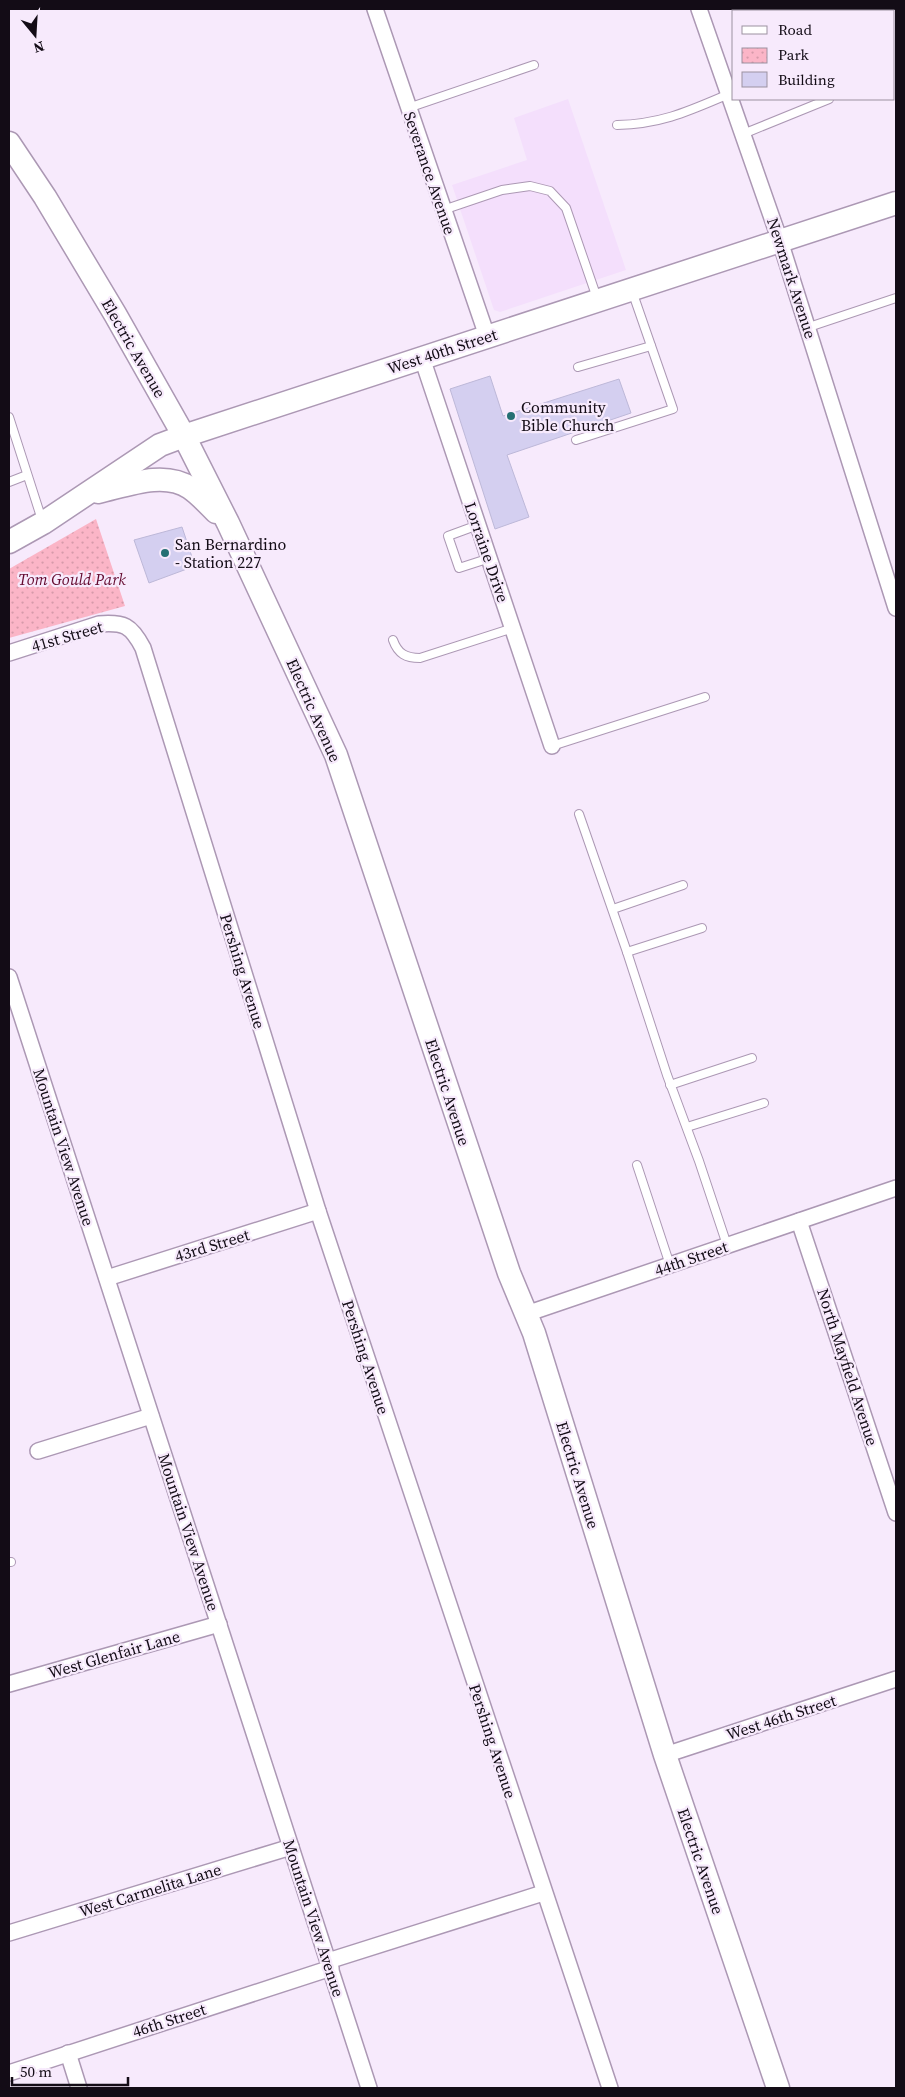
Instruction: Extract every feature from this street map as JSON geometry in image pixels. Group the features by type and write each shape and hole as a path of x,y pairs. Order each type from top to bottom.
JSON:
{"main road":[{"name":"Electric Avenue","path":"9,143 45,197 184,436 228,522 336,755 508,1273 537,1342 665,1755 778,2088"},
{"name":"West 40th Street","path":"9,542 43,523 160,445 896,203"},
{"path":"86,495 153,480 172,480 191,488 228,522"}],"street":[{"name":"Severance Avenue","path":"375,9 487,336"},
{"name":"Newmark Avenue","path":"699,9 780,241 896,608"},
{"name":"Lorraine Drive","path":"422,358 552,746"},
{"name":"41st Street","path":"9,653 99,624 127,626"},
{"name":"Pershing Avenue","path":"127,626 136,635 143,648 318,1211 610,2088"},
{"name":"Mountain View Avenue","path":"9,977 369,2088"},
{"name":"44th Street","path":"526,1314 896,1188"},
{"name":"43rd Street","path":"106,1278 318,1211"},
{"name":"North Mayfield Avenue","path":"799,1221 896,1513"},
{"path":"38,1451 151,1416"},
{"name":"West Glenfair Lane","path":"9,1684 219,1624"},
{"name":"West 46th Street","path":"665,1755 896,1679"},
{"name":"West Carmelita Lane","path":"9,1933 291,1847"},
{"name":"46th Street","path":"9,2073 544,1893"},
{"path":"68,2053 78,2088"}],"lane":[{"path":"408,108 534,65"},
{"path":"617,125 644,124 674,117 729,94"},
{"path":"743,134 827,100"},
{"path":"443,210 502,190 530,186 550,191 566,208 598,300"},
{"path":"576,440 673,409 632,289"},
{"path":"808,327 896,298"},
{"path":"578,367 651,346"},
{"path":"9,417 43,523"},
{"path":"9,482 27,475"},
{"path":"478,525 448,536 453,552 459,568 490,558"},
{"path":"393,640 399,652 408,658 420,658 513,628"},
{"path":"552,746 705,697"},
{"path":"579,814 613,908 670,1085 687,1127 727,1246"},
{"path":"613,908 683,885"},
{"path":"627,952 702,928"},
{"path":"670,1085 752,1058"},
{"path":"687,1127 764,1103"},
{"path":"637,1165 670,1265"}],"shaded area":[{"path":"568,99 626,270 500,312 494,310 452,185 527,160 514,118"}],"green space":[{"name":"Tom Gould Park","path":"96,519 125,606 9,638 9,569"}],"building":[{"path":"490,376 503,416 619,379 631,413 507,455 529,517 495,529 450,389"},
{"name":"San Bernardino - Station 227","path":"182,527 195,566 149,583 134,540"}],"place":[{"name":"Community Bible Church","path":"511,416"},
{"name":"San Bernardino - Station 227","path":"165,553"}]}
